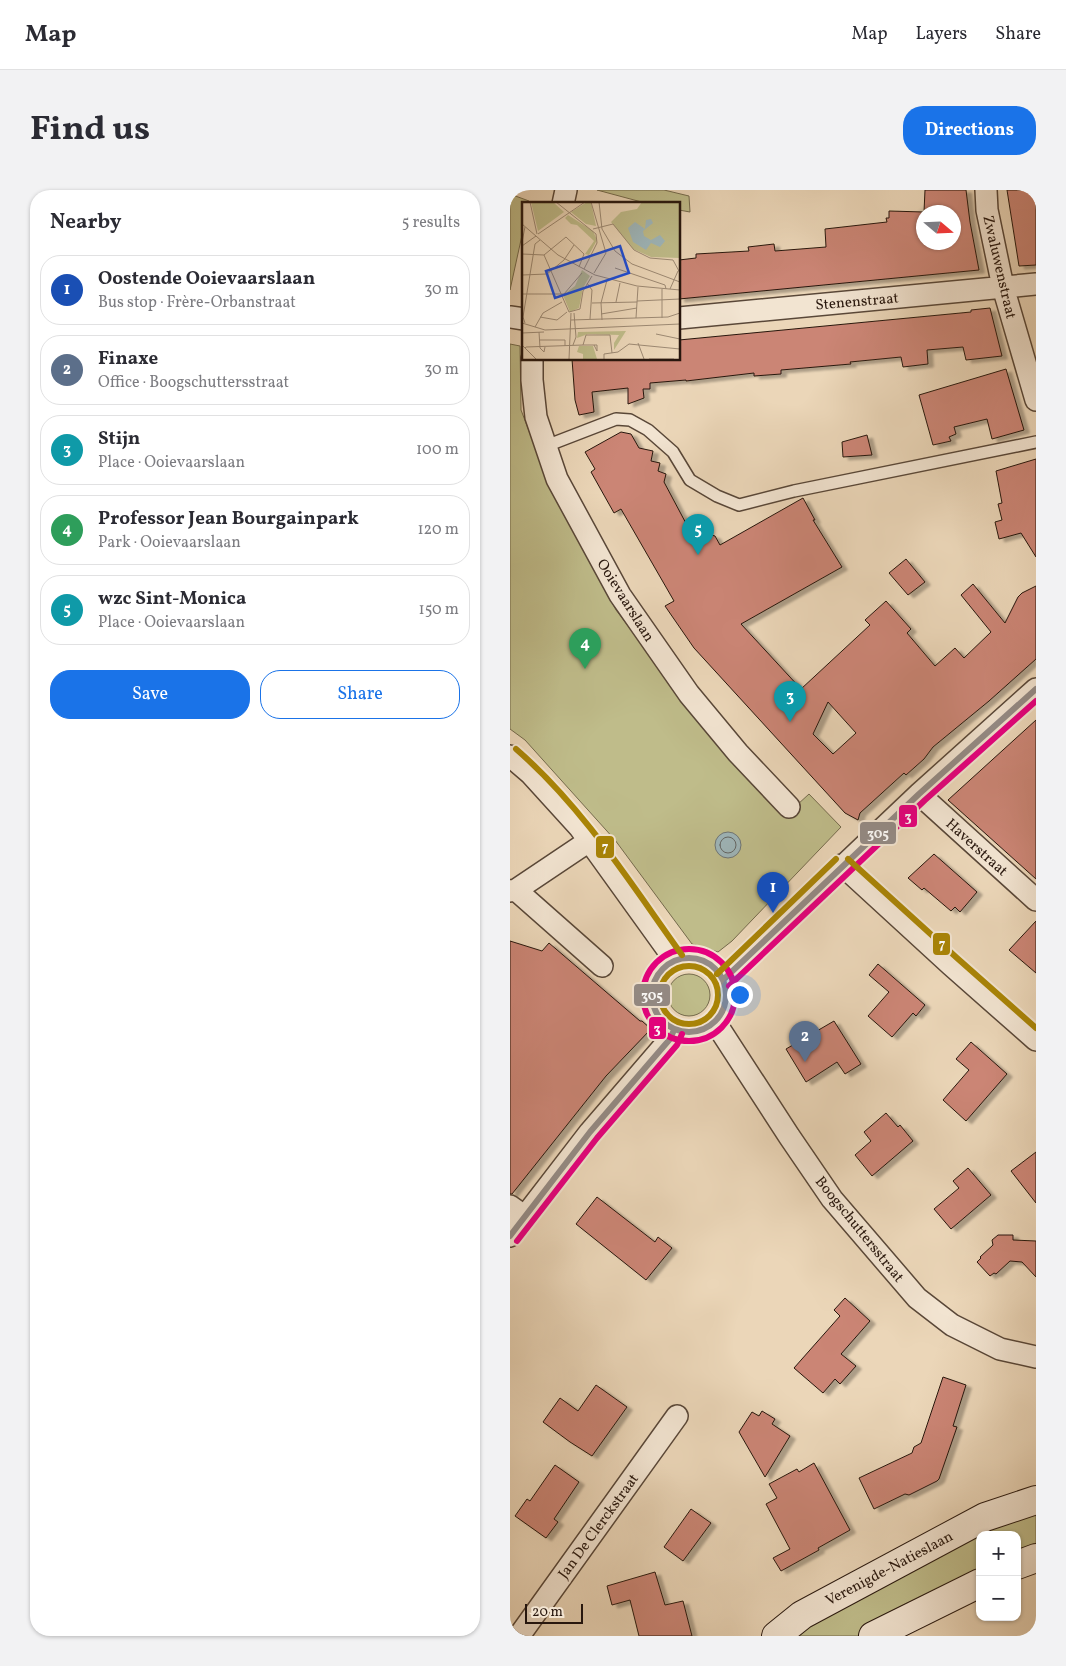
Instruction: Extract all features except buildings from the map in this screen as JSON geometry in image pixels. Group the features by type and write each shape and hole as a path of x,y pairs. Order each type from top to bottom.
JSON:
{"main road":[{"name":"Verenigde-Natieslaan","path":"776,1636 802,1615 985,1517 1036,1500"},
{"path":"1021,1564 1036,1558"},
{"path":"873,1636 976,1585"}],"street":[{"name":"Zwaluwenstraat","path":"986,190 987,210 1003,287 1036,400"},
{"name":"Stenenstraat","path":"680,318 1036,284"},
{"name":"Ooievaarslaan","path":"532,360 536,417 557,479 620,595 689,694 738,753 789,806"},
{"path":"723,980 918,794 1036,689"},
{"path":"510,756 530,773 580,828 675,960"},
{"name":"Haverstraat","path":"918,794 1036,900"},
{"path":"589,841 513,891 602,966"},
{"path":"842,865 1036,1040"},
{"path":"694,958 703,960 711,965 723,980 726,991 722,1013 715,1022 699,1031 682,1032 674,1030 665,1025 653,1008 652,985 657,974 675,960 694,958"},
{"name":"Boogschuttersstraat","path":"715,1022 832,1199 917,1298 952,1325 1000,1349 1036,1357"},
{"path":"510,1236 517,1211 590,1132 670,1039 674,1030"},
{"name":"Jan De Clerckstraat","path":"519,1636 677,1416"}],"lane":[{"path":"546,446 616,419 630,420 648,430 673,452 690,480 717,496 739,505 794,491 1036,442"}],"shaded area":[{"path":"597,190 664,190 689,196 690,212 680,210 680,202 642,202"},
{"path":"510,194 529,201 522,202 522,235 510,290"},
{"path":"510,344 520,346 521,410 548,480 616,610 731,762 785,816 809,794 841,827 732,941 718,952 692,944 615,840 525,740 510,729"},
{"path":"693,974 701,977 707,983 710,995 707,1007 701,1013 685,1016 677,1013 671,1007 668,991 671,983 677,977"},
{"path":"1036,1509 1036,1547 1021,1553 1021,1531 981,1531"},
{"path":"976,1534 976,1573 909,1603 858,1636 796,1636 833,1610"}],"water":[{"path":"728,832 737,836 741,845 737,854 728,858 719,854 715,845 719,836"}],"transit line":[{"name":"305","path":"723,980 919,794 1036,689"},
{"name":"3","path":"729,986 925,800 1036,701"},
{"name":"7","path":"516,749 585,821 682,955"},
{"name":"7","path":"717,974 836,859"},
{"name":"7","path":"848,859 1036,1028"},
{"name":"3","path":"689,949 707,952 722,962 732,977 735,995 732,1013 722,1028 707,1038 689,1041 671,1038 656,1028 646,1013 643,995 646,977 656,962 671,952 689,949"},
{"name":"305","path":"682,958 696,958 710,964 720,974 726,988 726,995 726,1002 720,1016 710,1026 696,1032 682,1032 668,1026 658,1016 652,1002 652,988 658,974 668,964 682,958"},
{"name":"7","path":"689,966 705,971 713,979 718,995 713,1011 705,1019 689,1024 673,1019 665,1011 660,995 665,979 673,971 689,966"},
{"name":"305","path":"510,1236 590,1132 670,1039 674,1030"},
{"name":"3","path":"517,1241 597,1138 677,1045 682,1034"}],"place":[{"name":"wzc Sint-Monica","path":"698,555"},
{"name":"Professor Jean Bourgainpark","path":"585,669"},
{"name":"Stijn","path":"790,722"},
{"name":"Oostende Ooievaarslaan","path":"773,913"},
{"name":"Finaxe","path":"805,1062"}]}
